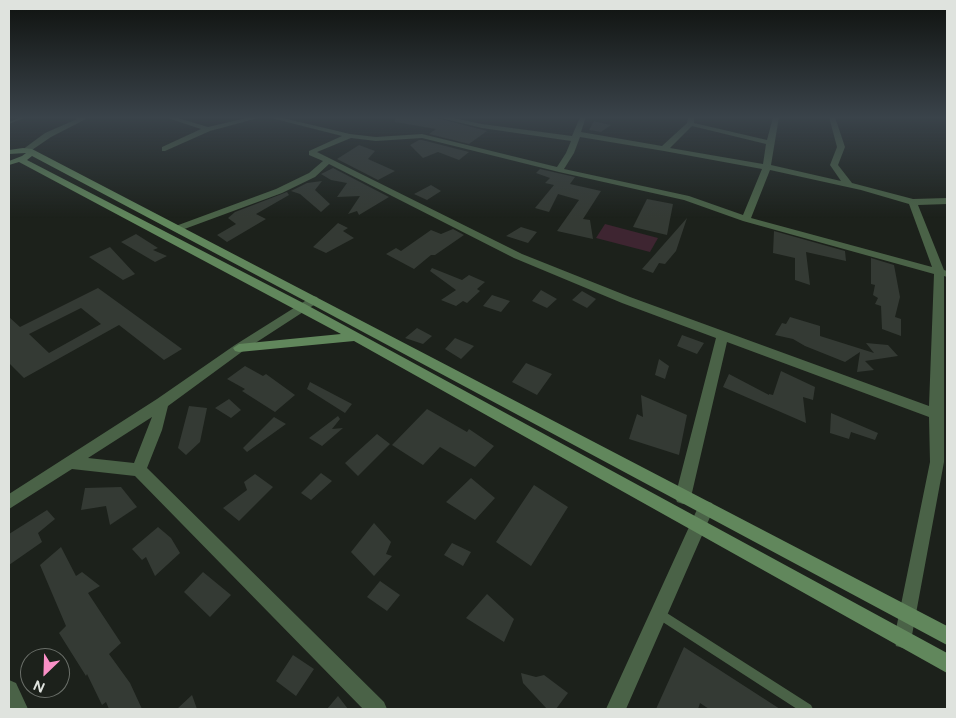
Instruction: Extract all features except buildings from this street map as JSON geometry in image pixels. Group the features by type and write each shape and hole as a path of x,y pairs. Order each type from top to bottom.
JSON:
{"street":[{"path":"316,151 312,153 518,256 626,300 936,414"},
{"path":"480,151 686,198 746,219 943,273"},
{"path":"559,170 571,151"},
{"path":"673,151 767,167 849,185 913,202 947,201"},
{"path":"746,219 767,167 769,151"},
{"path":"840,151 834,165 835,170 849,185"},
{"path":"9,152 136,214 706,508 947,636"},
{"path":"176,229 279,191 312,174 328,161"},
{"path":"903,639 942,465 936,414 942,357 943,273 913,202"},
{"path":"136,214 176,229 307,303 356,337 947,663"},
{"path":"9,502 162,403 239,348 307,303"},
{"path":"683,497 723,335"},
{"path":"239,348 356,337"},
{"path":"139,470 155,430 162,403"},
{"path":"71,462 139,470 377,709"},
{"path":"616,709 706,508"},
{"path":"9,690 18,709"}],"lane":[{"path":"658,613 807,709"}],"shaded area":[{"path":"605,224 658,238 650,252 596,238"}]}
